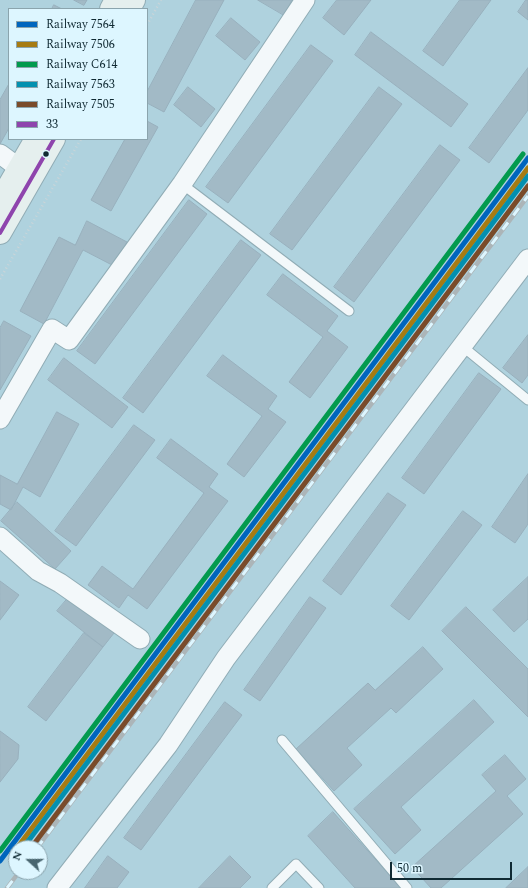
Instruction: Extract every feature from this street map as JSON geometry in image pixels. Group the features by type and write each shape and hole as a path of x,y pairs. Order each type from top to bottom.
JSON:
{"main road":[{"path":"0,201 35,140"},
{"path":"0,233 53,140"}],"street":[{"path":"0,419 52,329 69,340 182,184 305,0"},
{"path":"0,154 19,168"},
{"path":"57,888 168,745 226,658 528,258"},
{"path":"1,540 38,571 60,584 140,639"}],"lane":[{"path":"182,184 350,311"},
{"path":"462,346 528,400"},
{"path":"282,740 408,888"},
{"path":"272,888 296,864 319,888"}],"path":[{"path":"148,22 161,0"},
{"path":"0,279 80,140"}],"building":[{"path":"74,0 87,0 84,5"},
{"path":"196,0 224,0 164,112 148,104 148,90"},
{"path":"258,0 292,0 284,15"},
{"path":"337,0 371,0 344,35 323,18"},
{"path":"460,0 491,0 443,66 423,51"},
{"path":"526,0 528,0 528,20 518,12"},
{"path":"54,5 60,8 52,8"},
{"path":"231,18 260,42 245,60 216,36"},
{"path":"371,32 468,104 451,127 355,55"},
{"path":"311,45 333,61 228,203 206,187"},
{"path":"528,68 528,110 489,163 469,148"},
{"path":"8,86 8,130 0,144 0,100"},
{"path":"188,87 215,109 201,127 174,105"},
{"path":"379,87 402,104 292,250 270,234"},
{"path":"148,122 158,127 111,211 91,200 124,140 148,140"},
{"path":"440,145 460,160 354,302 334,287"},
{"path":"189,200 207,214 95,364 77,351"},
{"path":"87,221 127,242 114,266 83,250 44,324 20,311 59,237 75,245"},
{"path":"241,240 261,255 143,413 123,398"},
{"path":"283,274 338,316 327,331 348,347 310,398 289,382 323,337 267,295"},
{"path":"4,321 31,336 0,390 0,328"},
{"path":"528,335 528,375 522,383 503,368"},
{"path":"223,355 277,396 268,409 286,422 244,477 227,464 262,416 207,376"},
{"path":"64,358 128,407 112,428 48,380"},
{"path":"479,373 501,389 424,494 402,478"},
{"path":"57,412 79,424 40,497 23,487 11,510 0,504 0,475 17,484"},
{"path":"134,425 155,440 76,546 55,531"},
{"path":"171,439 218,474 209,487 228,501 147,609 128,595 119,608 88,585 102,566 133,589 204,493 157,458"},
{"path":"528,474 528,524 515,543 492,527"},
{"path":"388,493 406,505 341,595 323,581"},
{"path":"17,502 71,551 55,569 1,521"},
{"path":"463,511 482,525 409,620 391,606"},
{"path":"528,577 528,619 514,632 493,610"},
{"path":"0,581 19,595 0,620"},
{"path":"69,597 114,633 103,647 57,611"},
{"path":"310,597 326,608 260,701 244,690"},
{"path":"466,607 528,669 528,717 442,631"},
{"path":"84,633 103,647 46,721 28,707"},
{"path":"423,647 443,669 396,713 391,708 347,748 362,765 334,791 296,749 368,683 375,690"},
{"path":"474,700 494,722 401,807 421,830 395,854 354,809"},
{"path":"225,702 242,715 141,850 124,838"},
{"path":"0,731 19,745 18,759 0,782"},
{"path":"505,755 526,779 507,796 523,814 441,888 431,888 412,867 496,791 482,775"},
{"path":"333,812 401,888 355,888 308,836"},
{"path":"108,856 129,872 117,888 85,888"},
{"path":"230,856 251,877 240,888 199,888"},
{"path":"528,867 528,888 506,888"}],"railway":[{"path":"43,840 528,196"},
{"path":"7,888 13,880"}],"rail line":[{"name":"C614","path":"0,851 523,154"},
{"name":"7564","path":"0,861 528,158"},
{"name":"7506","path":"23,840 528,168"},
{"name":"7563","path":"29,840 528,176"},
{"name":"7505","path":"37,840 528,186"}],"transit line":[{"name":"33","path":"0,233 53,140"}]}
